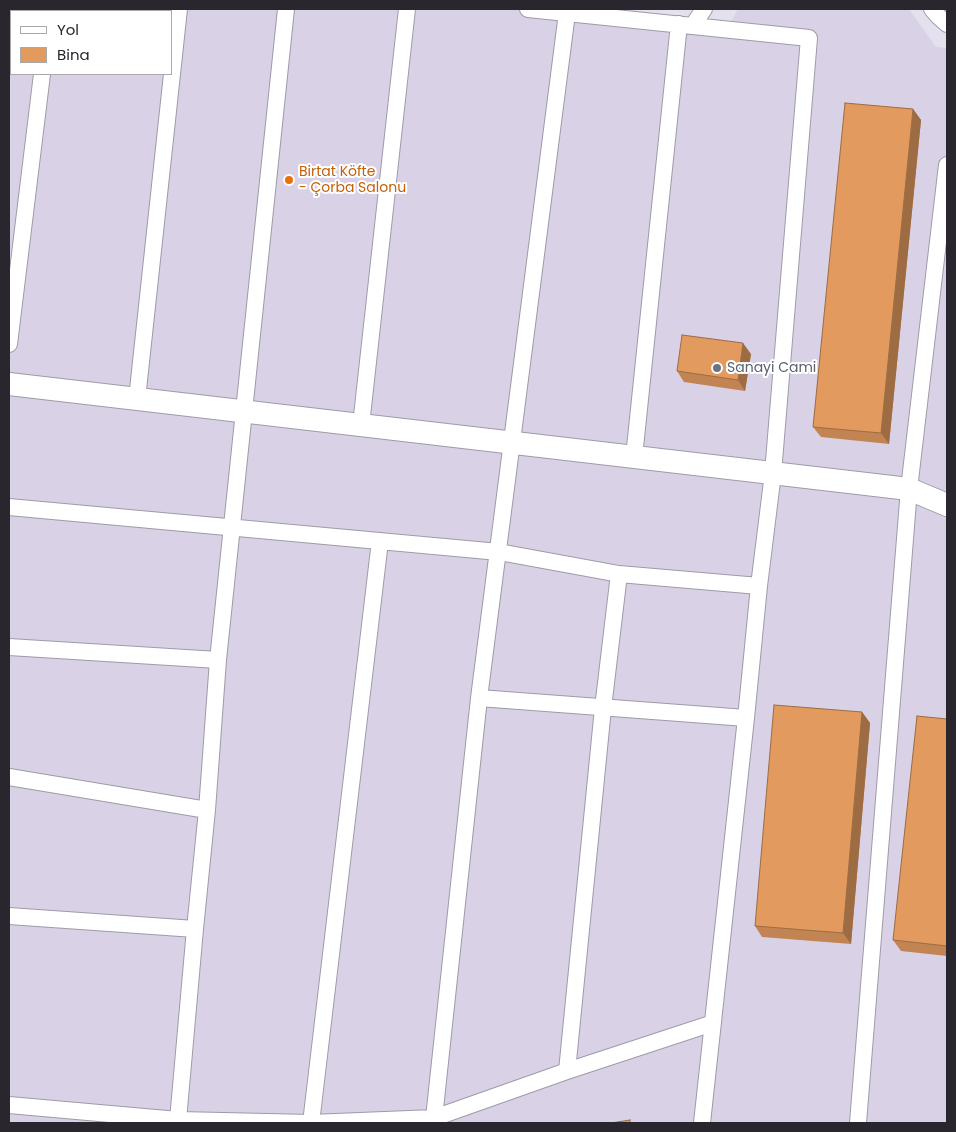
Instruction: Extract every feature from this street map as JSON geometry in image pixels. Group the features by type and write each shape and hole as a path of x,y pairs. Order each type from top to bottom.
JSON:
{"street":[{"path":"137,399 180,9"},
{"path":"178,1120 207,810 218,660 286,9"},
{"path":"361,425 407,9"},
{"path":"528,9 809,38 773,473 759,586 702,1123"},
{"path":"634,457 686,25 704,9"},
{"path":"932,9 947,24"},
{"path":"434,1118 479,698 567,13"},
{"path":"9,344 42,75"},
{"path":"858,1123 909,489 947,165"},
{"path":"9,384 909,489 947,505"},
{"path":"9,508 499,552 619,574 759,586"},
{"path":"311,1123 380,541"},
{"path":"567,1071 603,708 619,574"},
{"path":"9,647 218,660"},
{"path":"479,698 746,718"},
{"path":"9,777 207,810"},
{"path":"9,916 195,929"},
{"path":"9,1105 178,1120 311,1123 434,1118 567,1071 713,1023"}],"shaded area":[{"path":"9,9 528,9 727,29 738,9 909,9 936,47 947,48 947,1123 9,1123"}],"building":[{"path":"845,103 913,109 881,433 813,427"},
{"name":"Sanayi Cami","path":"682,335 743,343 738,380 677,371"},
{"path":"774,705 862,712 843,933 755,926"},
{"path":"917,716 947,719 947,946 893,940"},
{"path":"630,1120 630,1123 611,1123"}],"place":[{"name":"Birtat Köfte - Çorba Salonu","path":"289,180"},
{"name":"Sanayi Cami","path":"717,368"}]}
